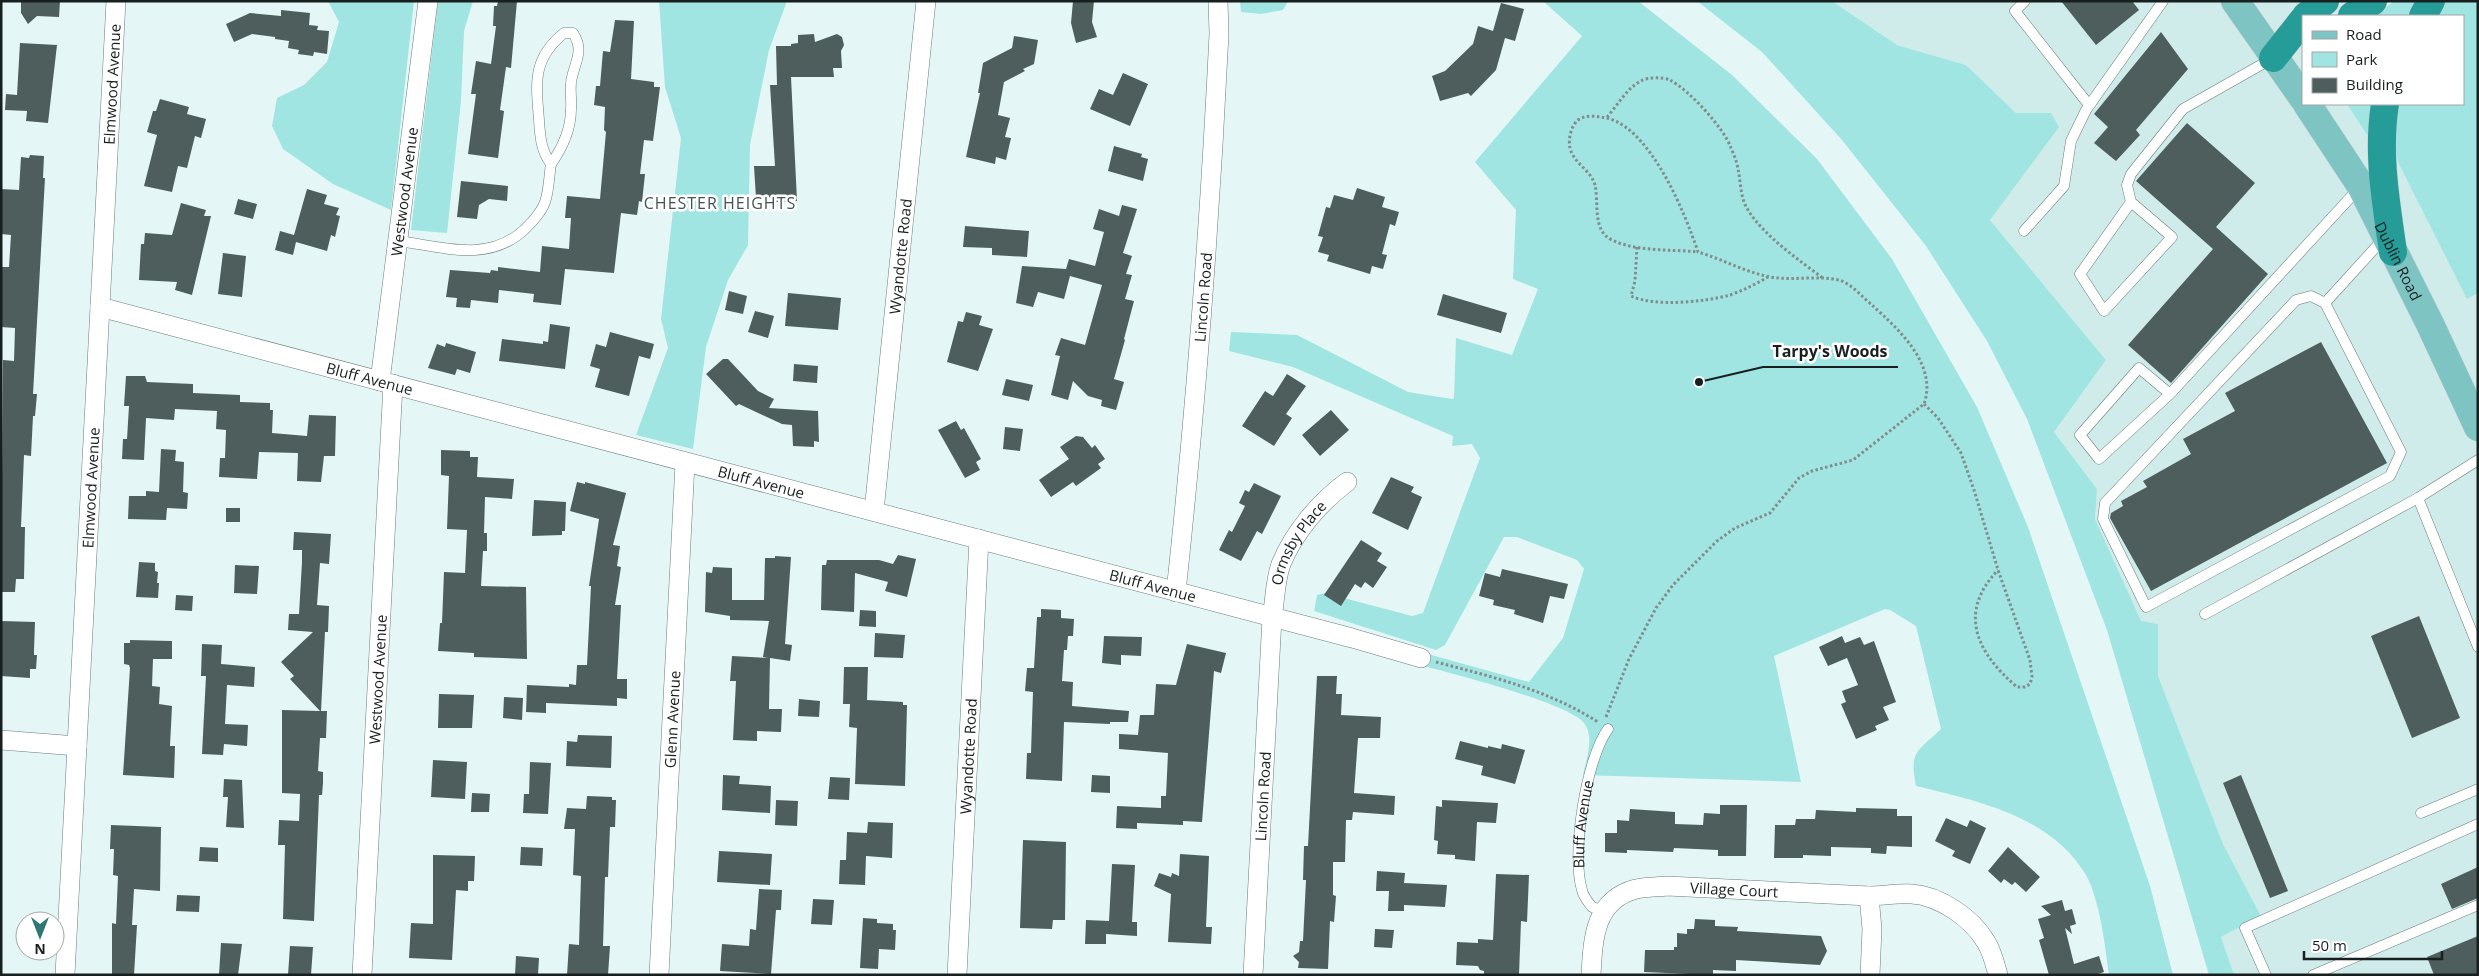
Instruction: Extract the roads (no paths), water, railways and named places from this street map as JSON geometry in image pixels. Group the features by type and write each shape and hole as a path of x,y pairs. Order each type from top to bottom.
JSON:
{"highway":[{"path":"2307,15 2325,1"},
{"path":"2353,15 2373,1"},
{"path":"2424,15 2431,1"},
{"path":"2273,58 2302,21"},
{"path":"2273,58 2302,44"},
{"path":"2385,105 2382,127 2382,170 2389,244"}],"main road":[{"path":"2235,1 2273,58 2302,97"},
{"name":"Dublin Road","path":"2308,105 2361,186 2430,324 2478,427"}],"street":[{"name":"Elmwood Avenue","path":"65,975 116,1"},
{"name":"Westwood Avenue","path":"362,975 387,383 398,240 428,1"},
{"name":"Wyandotte Road","path":"874,511 926,1"},
{"name":"Lincoln Road","path":"1176,592 1187,502 1206,254 1218,53 1218,1"},
{"name":"Bluff Avenue","path":"100,307 874,511 1421,658"},
{"name":"Glenn Avenue","path":"659,975 686,463"},
{"name":"Ormsby Place","path":"1272,618 1281,564 1292,543 1314,512 1347,482"},
{"name":"Wyandotte Road","path":"957,975 979,539"},
{"name":"Lincoln Road","path":"1253,975 1272,618"},
{"path":"1,740 77,746"},
{"name":"Village Court","path":"1605,911 1616,898 1636,889 1668,886 1869,896 1914,894 1955,910 1973,926 1986,942 1998,975"},
{"path":"1869,896 1872,930 1870,975"},
{"path":"1592,975 1596,925 1605,911"}],"lane":[{"path":"2025,1 2015,11 2089,105"},
{"path":"2024,231 2064,186 2071,141 2089,105 2163,1"},
{"path":"398,240 466,250 490,249 513,240 533,222 545,202 551,164 566,138 570,123 572,78 580,54 579,42 573,33 564,33 554,42 542,59 536,76 535,94 541,142 544,154 551,164"},
{"path":"2132,202 2080,274 2104,311 2172,238 2132,202 2126,185 2131,174 2183,108 2273,58"},
{"path":"2170,394 2139,368 2080,435 2099,459 2170,394 2361,186"},
{"path":"2325,304 2389,244"},
{"path":"2311,296 2325,304 2401,452 2390,476 2146,608 2103,518 2105,503 2296,300 2311,296"},
{"path":"2205,614 2418,498 2478,460"},
{"path":"2418,498 2478,647"},
{"name":"Bluff Avenue","path":"1605,911 1592,906 1582,891 1579,859 1584,789 1599,741 1608,729"},
{"path":"2421,813 2478,788"},
{"path":"2266,975 2245,928 2478,824"},
{"path":"2313,975 2478,905"}],"place":[{"name":"Tarpy's Woods","path":"1699,382"}],"district":[{"name":"CHESTER HEIGHTS","path":"720,203"}]}
